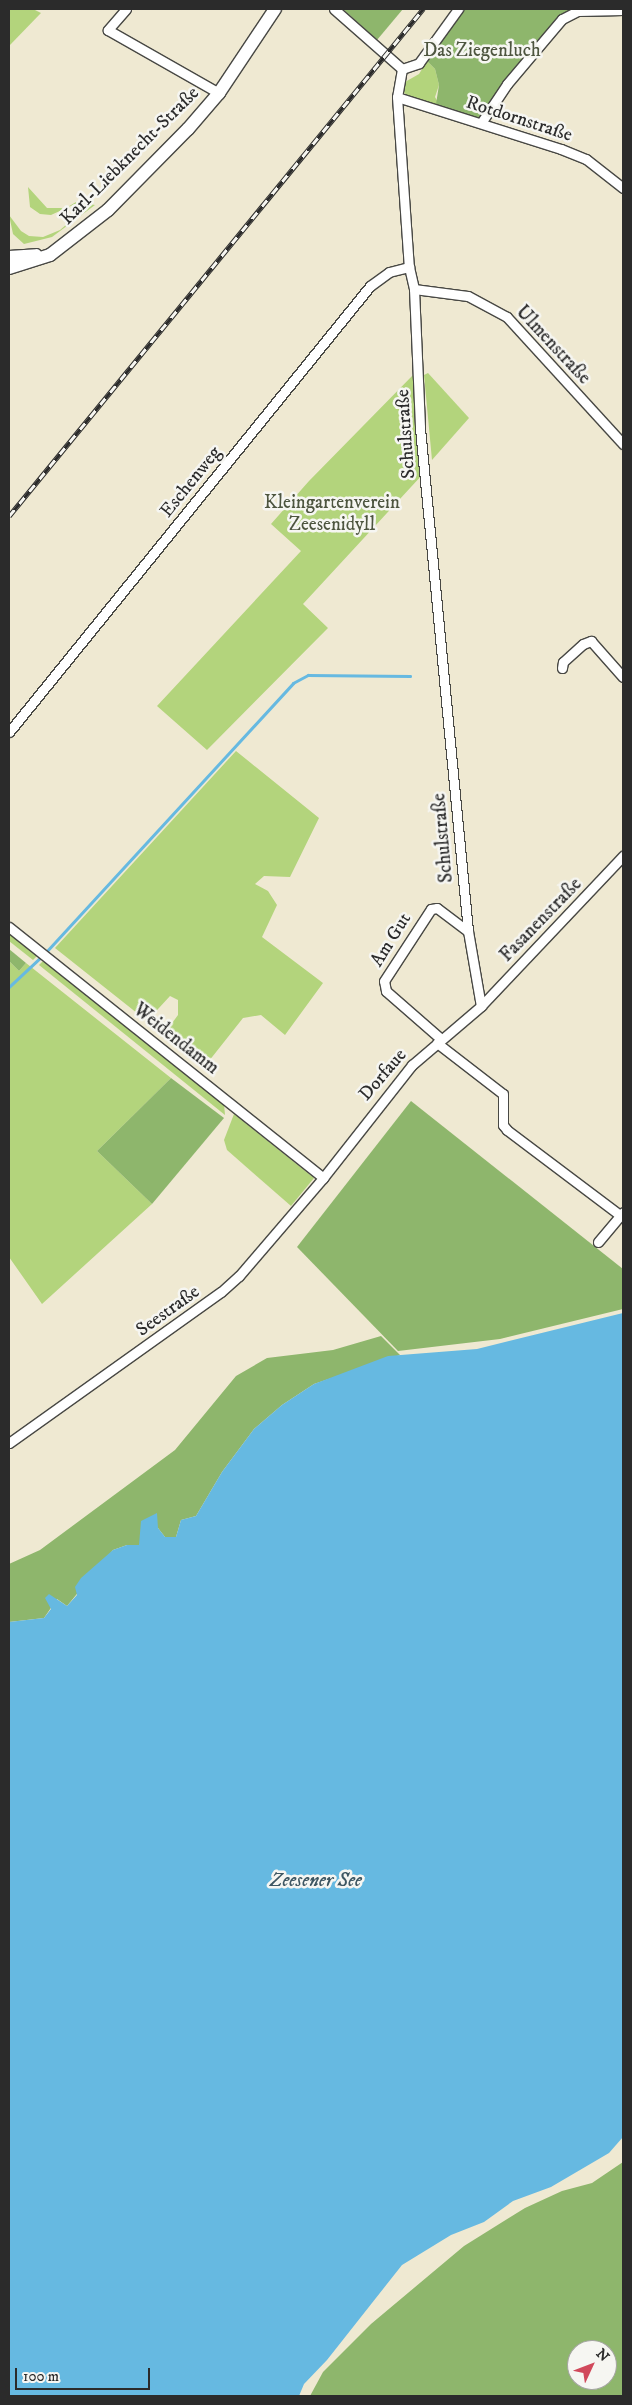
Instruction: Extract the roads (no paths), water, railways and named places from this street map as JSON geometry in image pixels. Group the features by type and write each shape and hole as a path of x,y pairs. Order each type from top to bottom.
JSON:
{"street":[{"path":"126,9 108,30 219,93"},
{"name":"Karl-Liebknecht-Straße","path":"9,268 37,262 58,250 108,210 188,129 219,93 275,9"},
{"path":"334,9 402,69 419,63 458,9"},
{"path":"481,123 507,84 562,19 578,11 623,10"},
{"name":"Schulstraße","path":"402,69 397,97 409,267 414,289 420,428 468,931 481,1006"},
{"name":"Rotdornstraße","path":"397,97 586,159 623,188"},
{"name":"Karl-Liebknecht-Straße","path":"9,257 58,250"},
{"name":"Eschenweg","path":"9,732 370,286 389,272 409,267"},
{"name":"Ulmenstraße","path":"414,289 468,296 493,307 507,317 623,444"},
{"path":"562,668 563,662 583,644 591,641 623,677"},
{"name":"Fasanenstraße","path":"481,1006 623,856"},
{"name":"Am Gut","path":"468,931 437,908 431,909 384,981 386,992 439,1041 503,1094 503,1125 507,1130 622,1213"},
{"name":"Weidendamm","path":"9,927 323,1178"},
{"name":"Dorfaue","path":"323,1178 399,1080 439,1041 481,1006"},
{"name":"Seestraße","path":"9,1444 222,1292 323,1178"},
{"path":"598,1242 622,1213"}],"water":[{"name":"Zeesener See","path":"623,1313 623,2137 609,2153 551,2187 513,2201 484,2222 451,2235 402,2265 327,2360 304,2384 299,2396 9,2396 9,1622 44,1618 51,1609 45,1598 49,1594 67,1606 77,1595 75,1587 81,1578 113,1550 127,1545 139,1545 141,1521 157,1513 158,1528 165,1537 176,1537 181,1520 196,1516 222,1472 254,1429 282,1405 314,1384 388,1356 477,1349"}],"waterway":[{"path":"46,952 293,683 308,675 410,676"},
{"path":"9,987 42,956"}],"railway":[{"path":"9,516 423,9"}],"park label":[{"name":"Das Ziegenluch","path":"482,51"},
{"name":"Kleingartenverein Zeesenidyll","path":"332,514"}]}
